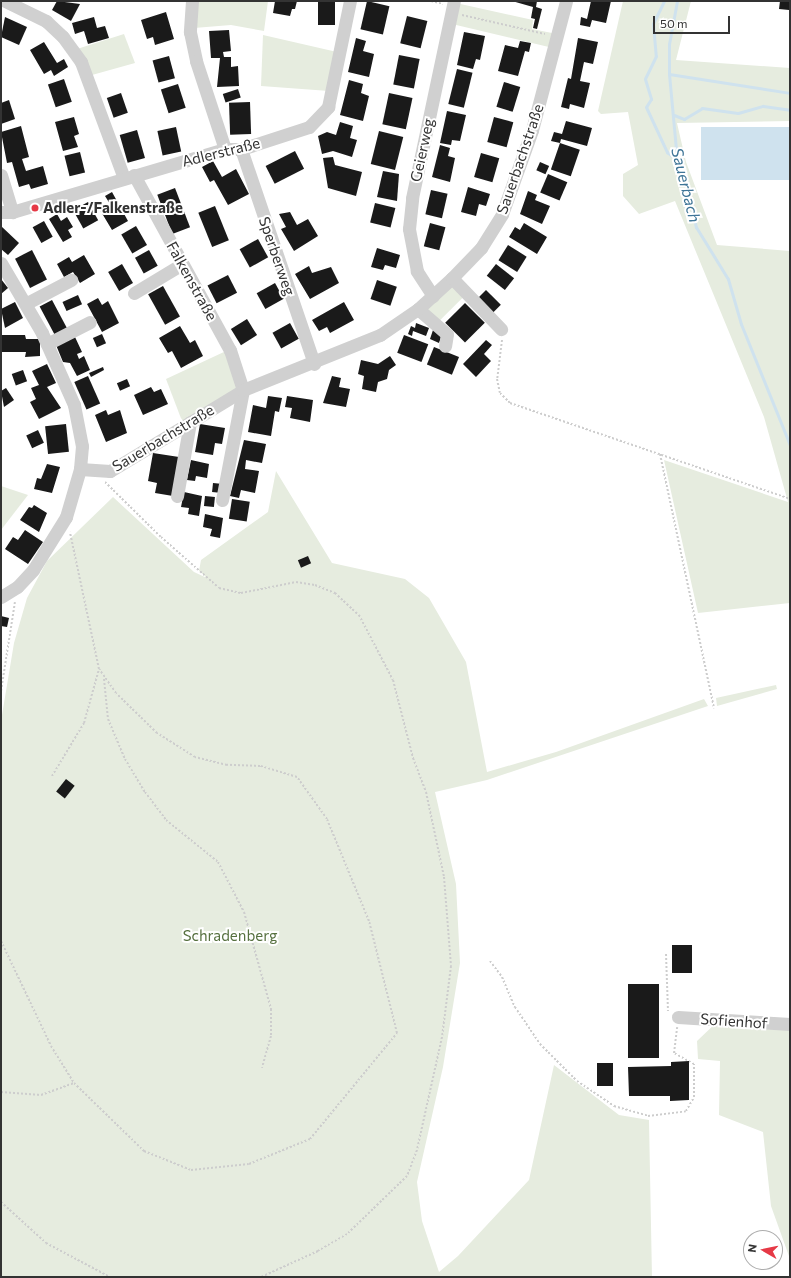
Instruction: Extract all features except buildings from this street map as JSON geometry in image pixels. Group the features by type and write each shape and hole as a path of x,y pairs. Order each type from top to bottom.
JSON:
{"street":[{"name":"Falkenstraße","path":"4,1 46,22 63,37 82,62 129,176 182,264 230,350 242,390"},
{"path":"192,1 190,32 196,61 225,149"},
{"name":"Adlerstraße","path":"7,212 225,149 241,149 309,127 328,107 350,1"},
{"name":"Sauerbachstraße","path":"80,469 104,472 242,390 314,364 380,335 418,309 452,278 481,248 502,214 532,130 559,37 566,1"},
{"name":"Geierweg","path":"433,296 417,271 409,229 412,198 454,4"},
{"name":"Sperberweg","path":"241,149 314,364"},
{"path":"1,175 7,212"},
{"path":"1,263 27,304 47,344 75,412 82,446 80,469 66,517 33,570 17,587 1,597"},
{"path":"134,293 182,264"},
{"path":"452,278 501,329"},
{"path":"27,304 71,280"},
{"path":"418,309 447,334 445,346"},
{"path":"47,344 90,322"},
{"name":"Sauerbachstraße","path":"222,500 242,390"},
{"path":"177,496 190,422"},
{"name":"Sofienhof","path":"678,1017 789,1024"}],"path":[{"path":"431,1 454,4 464,16 484,18 559,37"},
{"path":"501,329 497,379 500,393 510,403 790,499"},
{"path":"660,454 714,708"},
{"path":"104,472 105,484 220,588 241,593 296,582 315,585 335,593 359,615 393,680 413,758 426,792 444,877 452,966 442,1037 417,1150 407,1176 347,1234 318,1251 261,1277"},
{"path":"1,941 51,1046 74,1083 144,1151 191,1170 249,1164 310,1139 397,1033 369,921 326,819 297,778 260,766 227,765 195,757 157,733 104,678 98,669 66,517"},
{"path":"1,691 17,587"},
{"path":"52,776 84,723 98,669"},
{"path":"104,678 108,719 125,759 144,792 166,820 218,862 244,912 271,1009 271,1036 262,1068"},
{"path":"490,961 502,977 515,1007 540,1044 577,1081 614,1106 648,1116 686,1111 694,1097 694,1064 674,1052 678,1017 668,1015 666,954"},
{"path":"1,1092 41,1095 74,1083"},
{"path":"1,1202 46,1243 110,1277"}],"green space":[{"path":"195,1 268,1 264,31 231,25 194,28"},
{"path":"623,1 691,1 676,60 790,68 790,121 677,123 686,162 717,245 790,251 790,603 698,613 664,460 788,502 764,417 675,201 639,214 623,196 623,174 638,165 628,112 601,114 598,111"},
{"path":"456,3 533,20 532,29 557,34 553,48 452,24"},
{"path":"124,34 135,63 92,75 77,49"},
{"path":"263,35 337,52 329,91 261,86"},
{"path":"452,280 466,294 436,324 422,310"},
{"path":"226,351 238,389 182,421 166,379"},
{"name":"Schradenberg","path":"276,471 332,563 405,579 429,598 466,662 487,772 556,752 704,699 708,706 487,780 435,792 456,884 460,963 443,1067 417,1182 422,1221 439,1272 458,1256 529,1180 554,1065 619,1115 649,1120 652,1277 1,1277 1,721 14,643 27,598 47,561 113,497 194,572 207,578 199,571 201,560 268,512"},
{"path":"1,486 28,495 1,530"},
{"path":"776,685 777,689 717,706 716,698"},
{"path":"718,1021 787,1027 790,1031 790,1259 783,1239 783,1230 780,1230 771,1206 763,1132 719,1115 720,1061 698,1059 697,1041"}],"water":[{"path":"701,127 790,127 790,180 701,180"}],"waterway":[{"path":"664,1 653,24 656,56 645,79 651,99 646,107 667,152 677,160"},
{"name":"Sauerbach","path":"677,1 669,44 669,74 677,160 688,190 696,227 728,279 741,324 790,445"},
{"path":"669,74 790,93"},
{"path":"674,115 684,119 702,108 738,113 763,106 790,110"}],"place":[{"name":"Adler-/Falkenstraße","path":"35,208"}]}
